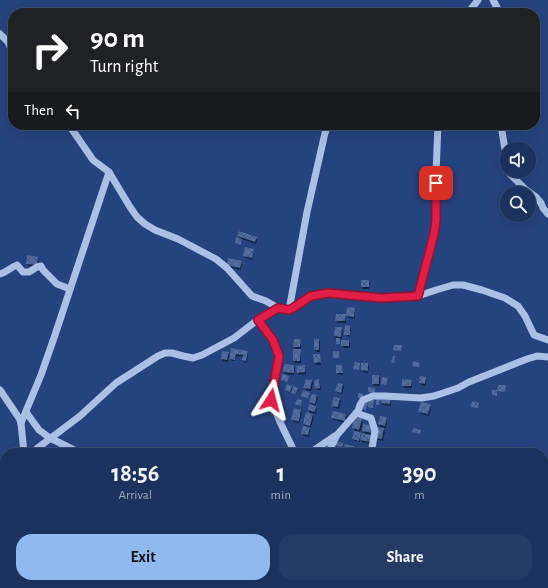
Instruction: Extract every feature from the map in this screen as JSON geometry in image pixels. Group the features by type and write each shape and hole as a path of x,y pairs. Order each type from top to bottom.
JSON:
{"street":[{"path":"472,8 478,0"},
{"path":"0,34 8,42"},
{"path":"72,130 93,160 109,172 130,207 137,217 145,224 216,259 227,268 252,296 278,308 289,310 311,296 328,293 381,298 418,296 453,285 463,285 505,298 518,306 525,316 534,335 548,340"},
{"path":"289,310 307,212 326,130"},
{"path":"418,296 436,221 435,197 438,130"},
{"path":"502,130 504,142"},
{"path":"21,424 41,375 109,172"},
{"path":"514,178 536,197 548,214"},
{"path":"0,274 17,265 23,272 29,272 41,266 57,284 70,290"},
{"path":"37,448 80,416 116,383 158,356 165,353 172,353 193,358 202,355 234,338 258,320 278,308"},
{"path":"258,320 273,340 279,356 271,400 293,448"},
{"path":"330,448 337,435 358,411 363,400 373,396 421,398 434,396 458,388 469,382 527,359 537,356 548,357"},
{"path":"0,390 19,418 23,448"},
{"path":"26,412 39,430 50,438 70,448"},
{"path":"356,413 371,418 375,431 372,448"},
{"path":"318,448 337,435"}],"building":[{"path":"239,231 257,237 255,242 237,236"},
{"path":"236,237 242,239 241,245 235,243"},
{"path":"245,247 254,249 252,258 243,256"},
{"path":"27,255 38,257 37,265 26,264"},
{"path":"228,258 242,261 240,268 227,265"},
{"path":"361,280 369,280 369,287 361,287"},
{"path":"347,307 355,308 354,317 346,316"},
{"path":"336,314 346,314 345,321 335,321"},
{"path":"345,325 350,326 350,335 344,335"},
{"path":"335,327 342,327 341,337 334,336"},
{"path":"336,338 340,338 340,344 336,344"},
{"path":"294,339 301,339 300,347 293,347"},
{"path":"314,339 319,339 319,350 314,350"},
{"path":"341,340 349,340 349,346 341,346"},
{"path":"394,345 402,345 401,351 393,350"},
{"path":"231,348 248,351 246,361 242,360 243,355 236,354 235,360 229,359"},
{"path":"293,349 301,349 300,361 293,361"},
{"path":"222,351 229,352 227,360 221,359"},
{"path":"333,351 339,351 339,358 333,358"},
{"path":"313,354 320,354 321,362 314,363"},
{"path":"393,356 395,356 394,363 391,362"},
{"path":"413,361 420,363 419,367 412,366"},
{"path":"355,362 360,363 359,370 353,369"},
{"path":"361,363 368,363 368,371 361,370"},
{"path":"284,364 294,365 294,373 283,372"},
{"path":"305,365 305,372 297,373 296,366"},
{"path":"336,365 342,365 343,373 336,373"},
{"path":"282,374 289,376 287,382 281,380"},
{"path":"372,375 379,375 379,384 372,384"},
{"path":"420,376 426,377 425,384 419,383"},
{"path":"382,377 388,378 386,385 381,384"},
{"path":"306,379 312,380 310,389 303,388"},
{"path":"319,379 320,388 315,389 314,380"},
{"path":"402,379 412,380 411,386 402,386"},
{"path":"338,383 343,384 341,393 335,391"},
{"path":"287,384 292,386 290,392 285,390"},
{"path":"498,385 506,385 505,392 497,391"},
{"path":"293,386 298,388 296,394 291,393"},
{"path":"368,387 375,388 375,393 368,392"},
{"path":"303,390 310,393 308,398 301,396"},
{"path":"492,390 497,390 497,396 492,395"},
{"path":"358,393 363,394 363,398 358,398"},
{"path":"312,394 317,395 315,404 309,402"},
{"path":"334,397 340,398 338,407 331,406"},
{"path":"381,398 391,399 390,404 381,403"},
{"path":"297,399 302,400 301,406 295,404"},
{"path":"369,399 374,400 373,408 368,407"},
{"path":"376,399 380,399 379,405 376,405"},
{"path":"363,401 368,402 366,410 361,409"},
{"path":"472,401 479,403 478,408 471,407"},
{"path":"421,402 431,404 428,414 418,412"},
{"path":"309,404 316,406 315,412 308,410"},
{"path":"294,408 301,410 299,421 291,420"},
{"path":"333,411 346,414 345,421 331,418"},
{"path":"306,412 313,414 310,426 303,424"},
{"path":"380,416 387,417 385,426 378,424"},
{"path":"354,417 362,419 359,430 352,428"},
{"path":"363,424 373,426 372,433 362,431"},
{"path":"303,426 310,427 308,435 301,434"},
{"path":"377,427 384,428 382,439 376,438"},
{"path":"413,428 421,430 420,434 412,432"},
{"path":"354,431 361,432 359,441 352,439"},
{"path":"361,433 372,435 370,442 360,440"},
{"path":"335,441 343,443 342,447 334,445"},
{"path":"345,444 354,446 354,448 344,448"}],"route":[{"path":"271,400 279,356 273,340 258,320 264,315 278,308 289,310 311,296 328,293 381,298 418,296 434,234 436,221 436,183"}]}
